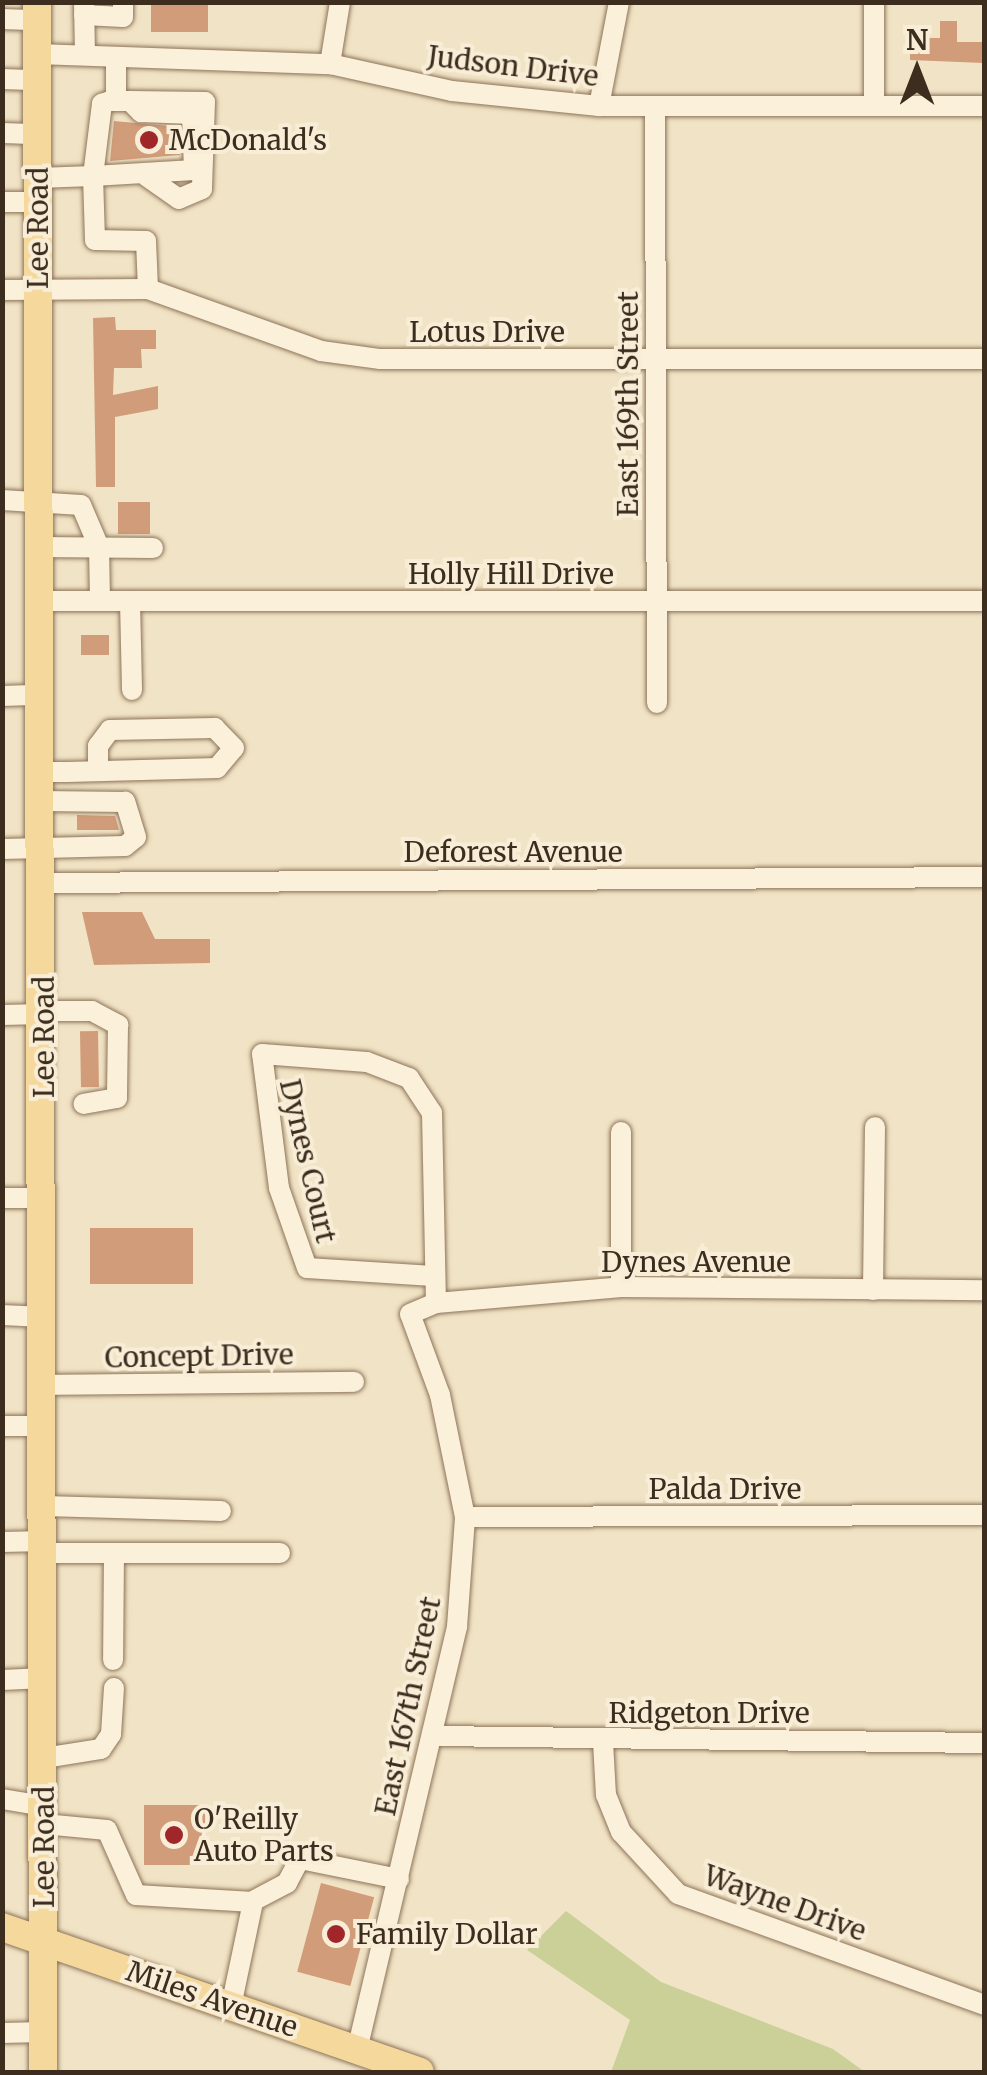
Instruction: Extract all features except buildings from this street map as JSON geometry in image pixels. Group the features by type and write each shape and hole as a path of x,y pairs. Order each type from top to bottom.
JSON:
{"main road":[{"name":"Lee Road","path":"36,11 38,696 44,1012 43,2072"},
{"name":"Miles Avenue","path":"2,1927 420,2072"}],"street":[{"path":"85,56 84,9 123,16 123,2"},
{"path":"330,64 340,2"},
{"path":"599,106 619,2"},
{"path":"874,2 874,106"},
{"path":"2,19 36,11"},
{"name":"Judson Drive","path":"2,79 85,56 116,56 330,64 452,91 599,106 984,106"},
{"path":"116,56 123,102"},
{"path":"2,202 93,176 146,176 179,199 202,189 205,102 123,102 95,110 93,176 94,240 146,241 148,288"},
{"name":"East 169th Street","path":"655,106 657,703"},
{"path":"2,134 38,134"},
{"name":"Lotus Drive","path":"2,290 148,288 321,352 655,359 984,359"},
{"path":"2,500 81,505 99,547 100,601"},
{"path":"38,547 154,548"},
{"name":"Holly Hill Drive","path":"38,601 984,601"},
{"path":"130,601 132,690"},
{"path":"2,696 38,696"},
{"path":"40,772 98,771 228,766 234,748 215,728 110,730 98,746 98,771"},
{"path":"2,849 111,846 136,836 132,806 40,802"},
{"path":"111,846 111,883"},
{"name":"Deforest Avenue","path":"42,883 984,876"},
{"path":"2,1015 92,1010 118,1025 117,1098 84,1104"},
{"name":"Dynes Court","path":"433,1276 350,1274 300,1260 280,1188 262,1054 367,1062 408,1078 432,1112 436,1303"},
{"path":"873,1290 874,1127"},
{"path":"621,1132 621,1286"},
{"path":"2,1198 44,1198"},
{"name":"Dynes Avenue","path":"410,1314 436,1303 621,1286 984,1290"},
{"name":"East 167th Street","path":"356,2050 457,1627 465,1517 440,1395 410,1314"},
{"path":"2,1316 44,1317"},
{"name":"Concept Drive","path":"44,1385 354,1382"},
{"path":"2,1426 44,1426"},
{"path":"44,1506 221,1512"},
{"name":"Palda Drive","path":"465,1517 984,1516"},
{"path":"2,1542 114,1554 280,1553"},
{"path":"113,1660 114,1554"},
{"path":"2,1680 44,1678"},
{"path":"44,1758 101,1750 112,1734 114,1688"},
{"name":"Ridgeton Drive","path":"434,1736 603,1742 984,1743"},
{"name":"Wayne Drive","path":"603,1742 606,1795 621,1832 678,1894 984,2004"},
{"path":"2,1799 44,1815 107,1830 113,1861 136,1895 251,1902 287,1883 300,1858 398,1879"},
{"path":"231,2006 251,1902"},
{"path":"2,2034 43,2032"}],"green space":[{"path":"566,1911 661,1982 833,2049 865,2072 611,2072 630,2020 527,1950"}],"place":[{"name":"McDonald's","path":"149,140"},
{"name":"O'Reilly Auto Parts","path":"174,1835"},
{"name":"Family Dollar","path":"336,1934"}]}
